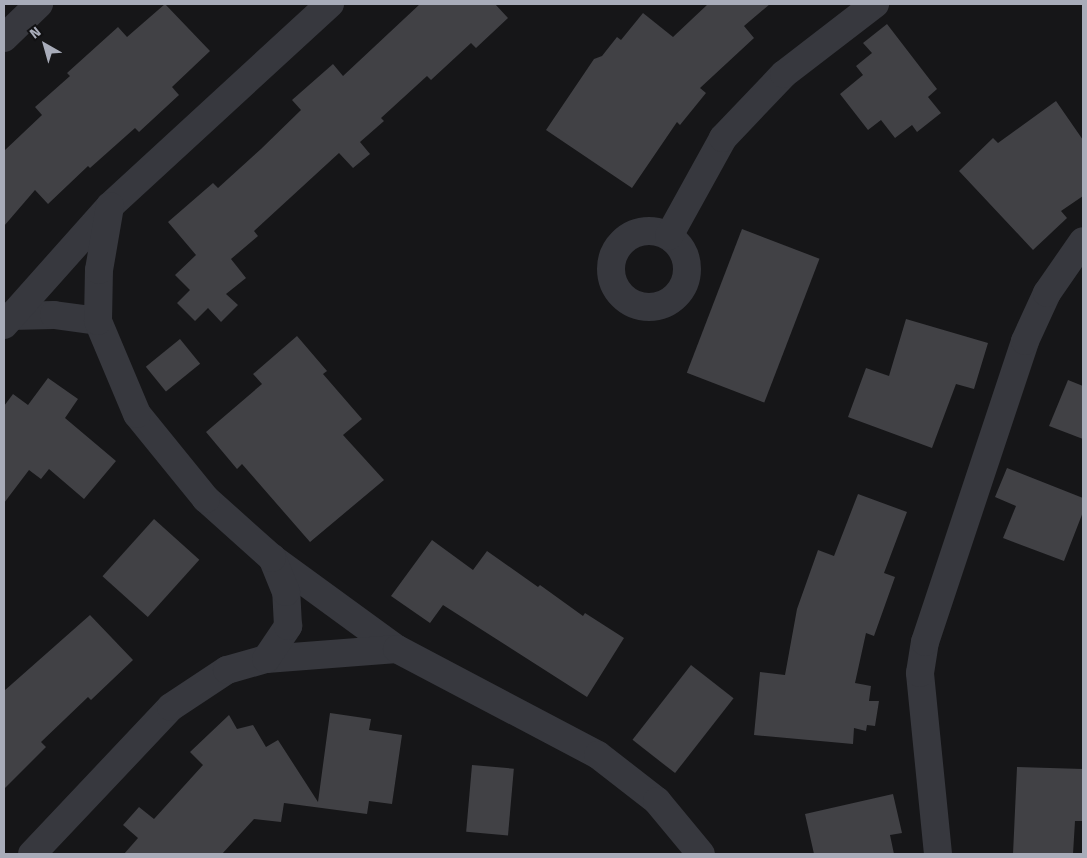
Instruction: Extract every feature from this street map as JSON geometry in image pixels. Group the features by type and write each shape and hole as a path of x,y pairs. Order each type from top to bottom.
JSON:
{"street":[{"path":"4,38 39,4"},
{"path":"7,320 110,206 330,4"},
{"path":"669,236 723,138 784,74 875,4"},
{"path":"110,206 99,270 98,321 137,414 206,499 272,558 397,649 598,755 657,801 701,854"},
{"path":"938,854 920,673 925,642 1025,341 1046,293 1083,241"},
{"path":"7,320 54,314 98,321"},
{"path":"266,659 288,626 289,611 272,558"},
{"path":"32,854 171,707 227,670 266,659 397,649"}],"building":[{"path":"165,4 210,51 172,87 179,95 139,132 135,128 90,168 88,166 48,204 35,190 4,226 4,151 42,115 35,107 70,76 67,73 118,27 127,37"},
{"path":"420,4 495,4 508,18 476,48 471,43 431,80 427,76 381,118 384,121 360,142 370,154 353,168 339,153 254,231 258,236 231,259 246,278 226,294 238,305 221,322 208,308 195,321 177,303 190,290 175,275 196,255 168,222 213,183 218,188 261,149 301,110 292,100 333,64 343,76"},
{"path":"708,4 770,4 744,26 754,38 700,88 706,93 680,125 677,122 632,188 546,130 594,59 602,56 617,37 621,40 643,13 673,37"},
{"path":"887,24 937,89 928,97 941,113 917,132 912,125 895,138 881,120 868,130 840,94 863,75 856,66 872,53 863,43"},
{"path":"1056,101 1083,140 1083,196 1061,211 1067,218 1033,250 959,171 993,138 998,143"},
{"path":"742,229 819,259 764,403 687,373"},
{"path":"906,319 988,343 974,389 956,384 932,448 848,417 866,368 889,376"},
{"path":"297,336 327,371 323,374 362,419 343,435 384,480 310,542 242,464 237,469 206,432 262,384 253,374"},
{"path":"180,339 200,364 166,392 146,367"},
{"path":"48,378 78,399 65,418 116,461 84,499 49,469 41,479 29,470 4,503 4,406 13,394 28,405"},
{"path":"1068,380 1083,386 1083,439 1049,426"},
{"path":"1007,468 1083,498 1083,512 1064,561 1003,538 1016,506 995,497"},
{"path":"858,494 907,512 884,573 895,577 874,636 866,633 855,683 871,686 869,701 879,701 875,726 867,725 866,731 854,728 853,744 754,735 760,672 785,675 797,609 818,550 834,556"},
{"path":"154,519 199,560 148,617 102,576"},
{"path":"432,540 473,570 487,551 538,587 540,585 583,616 585,613 624,638 587,697 443,605 430,623 391,596"},
{"path":"90,615 133,660 91,700 88,697 41,742 46,747 4,789 4,691"},
{"path":"691,665 734,698 675,773 633,740"},
{"path":"330,713 371,719 369,730 402,735 392,804 369,801 367,814 284,803 281,822 254,819 222,854 124,854 138,838 123,825 139,807 154,819 203,765 190,752 229,715 237,729 253,725 266,747 278,740 318,802"},
{"path":"472,765 514,769 508,835 466,832"},
{"path":"1017,767 1083,769 1083,821 1075,821 1073,854 1013,854"},
{"path":"893,794 902,833 890,835 894,854 814,854 805,814"}]}
